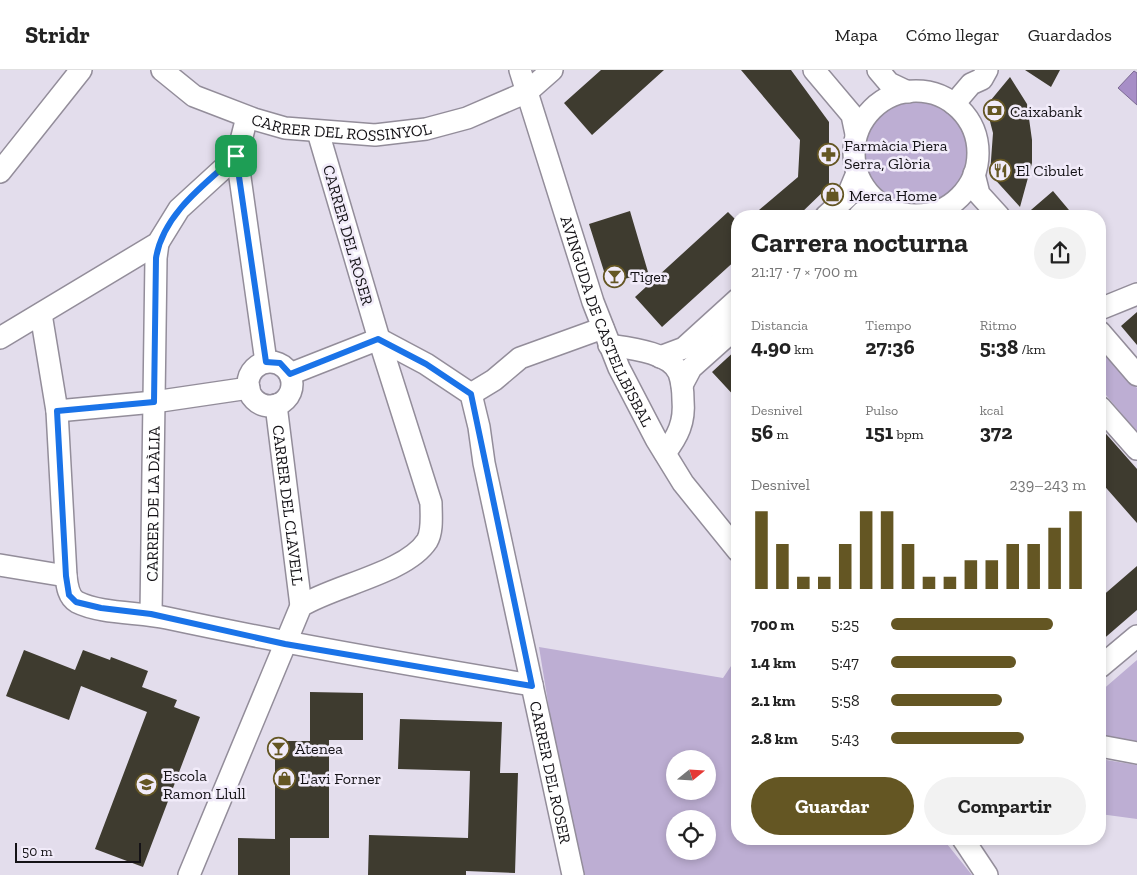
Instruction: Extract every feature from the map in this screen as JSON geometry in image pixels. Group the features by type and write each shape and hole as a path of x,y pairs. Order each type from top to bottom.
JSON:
{"street":[{"path":"0,172 81,70"},
{"name":"CARRER DEL ROSSINYOL","path":"162,70 194,96 247,117 285,128 375,135 426,129 466,118 527,92 552,70"},
{"name":"AVINGUDA DE CASTELLBISBAL","path":"520,70 593,302 618,368 683,483 731,541"},
{"path":"814,70 852,114 856,134 854,163 857,173 868,194 884,208 890,210"},
{"path":"878,70 889,83 908,92"},
{"path":"954,104 971,77 982,79 988,70"},
{"path":"856,134 866,115 876,104 896,93 925,91 954,104 964,113 975,132 978,153 974,174 969,186 950,208 946,210"},
{"path":"247,117 236,156 266,362"},
{"name":"CARRER DEL ROSER","path":"301,606 317,596 394,566 415,555 428,540 432,521 431,503 378,339 318,132"},
{"path":"0,338 158,243 179,209 236,156"},
{"path":"833,210 847,197 857,173"},
{"path":"974,174 979,194 994,210"},
{"path":"874,210 884,208"},
{"name":"CARRER DE LA DÀLIA","path":"151,614 156,258 158,243"},
{"path":"1106,307 1137,294"},
{"path":"660,357 684,348 731,305"},
{"path":"41,314 57,411 66,576 69,595 76,602 101,608 151,614 285,644 532,686"},
{"path":"682,385 691,368 731,332"},
{"path":"290,374 378,339 426,364 471,394 494,380 520,358 606,336 660,357 678,371 682,385 684,414 679,436 665,453"},
{"path":"1106,339 1137,375"},
{"path":"266,362 280,363 290,374 292,382 291,392 283,402 276,405 263,404 257,401 249,388 250,374 258,365 266,362"},
{"path":"57,411 154,402 249,388"},
{"name":"CARRER DEL ROSER","path":"471,394 573,875"},
{"name":"CARRER DEL CLAVELL","path":"276,405 301,606"},
{"path":"1106,414 1137,449"},
{"path":"0,564 66,576"},
{"path":"188,875 301,606"},
{"path":"1106,663 1137,636"},
{"path":"1106,747 1137,753"},
{"path":"975,848 987,875"}],"shaded area":[{"path":"1134,71 1137,73 1137,105 1118,88"},
{"path":"914,100 934,104 951,116 963,133 967,153 963,173 951,190 934,202 914,206 894,202 877,190 865,173 861,153 865,133 877,116 894,104"},
{"path":"1106,351 1137,388 1137,432 1106,395"},
{"path":"539,647 723,678 731,666 731,845 948,845 972,875 576,875"},
{"path":"1137,660 1137,746 1106,741 1106,687"},
{"path":"1106,760 1137,765 1137,819 1106,815"}],"building":[{"path":"601,70 664,70 592,135 564,103"},
{"path":"741,70 791,70 829,122 829,186 804,210 759,210 798,177 800,140"},
{"path":"1025,70 1060,70 1051,87"},
{"path":"1010,77 1027,104 1032,140 1032,163 1020,207 990,174 993,133 986,106"},
{"path":"1053,191 1069,210 1031,210"},
{"path":"630,211 648,272 608,284 589,224"},
{"path":"728,212 731,215 731,264 662,327 635,297"},
{"path":"1137,312 1137,345 1121,326"},
{"path":"731,354 731,392 712,372"},
{"path":"1106,434 1137,469 1137,523 1106,488"},
{"path":"1137,566 1137,610 1106,637 1106,593"},
{"name":"Escola Ramon Llull","path":"24,650 75,670 83,650 110,660 111,657 148,671 142,687 177,700 174,707 200,717 143,867 95,849 147,712 81,686 69,720 6,696"},
{"path":"310,692 363,693 363,740 329,740 329,838 290,838 290,875 238,875 238,838 275,839 275,741 310,741"},
{"path":"400,719 502,722 500,773 518,773 515,873 466,871 466,875 368,875 369,835 468,838 470,771 398,769"}],"place":[{"name":"Caixabank","path":"994,111"},
{"name":"Farmàcia Piera Serra, Glòria","path":"828,154"},
{"name":"El Cibulet","path":"1000,170"},
{"name":"Merca Home","path":"833,195"},
{"name":"Tiger","path":"614,276"},
{"name":"Atenea","path":"279,748"},
{"name":"L'avi Forner","path":"284,778"},
{"name":"Escola Ramon Llull","path":"147,784"}],"route":[{"path":"236,156 266,362 280,363 290,374 378,339 426,364 471,394 532,686 285,644 151,614 101,608 76,602 69,595 66,576 57,411 154,402 156,258 158,243 179,209 236,156"}]}
